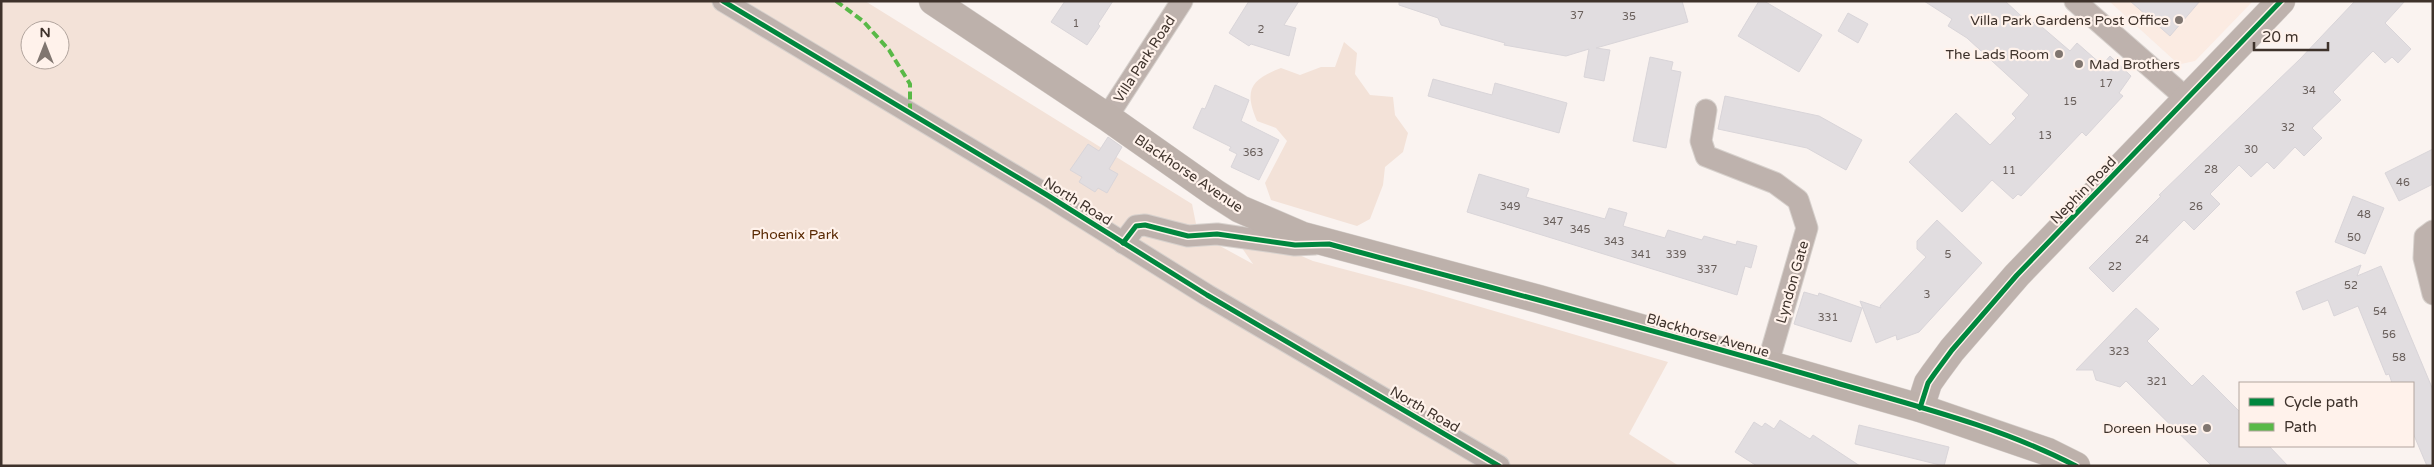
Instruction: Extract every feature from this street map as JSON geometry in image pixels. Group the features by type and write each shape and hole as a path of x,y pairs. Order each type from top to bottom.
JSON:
{"main road":[{"name":"Blackhorse Avenue","path":"933,1 1107,117 1240,209 1303,236 1539,298 1920,408 2048,452 2076,466"}],"street":[{"name":"North Road","path":"723,1 1047,195 1241,316 1499,466"},
{"name":"Villa Park Road","path":"1107,117 1182,1"},
{"path":"2075,1 2186,98"},
{"name":"Nephin Road","path":"1920,408 1928,383 1958,343 2017,275 2281,1"},
{"name":"Lyndon Gate","path":"1706,110 1701,141 1706,156 1775,183 1798,200 1807,228 1768,364"},
{"path":"1217,234 1223,230 1240,209"},
{"path":"1123,243 1136,226 1144,225 1188,236 1217,234 1295,245 1329,244"},
{"path":"2433,231 2425,237 2424,258 2433,294"}],"shaded area":[{"path":"2109,1 2253,1 2195,61 2181,64 2175,61"}],"green space":[{"name":"Phoenix Park","path":"1,1 865,1 1192,204 1198,234 1253,264 1242,248 1267,241 1313,261 1419,289 1668,362 1629,434 1679,466 1,466"},
{"path":"1344,42 1357,53 1355,74 1370,95 1393,97 1395,115 1408,133 1403,152 1385,167 1383,185 1370,219 1357,226 1271,200 1265,183 1287,141 1276,128 1257,121 1251,101 1251,93 1257,81 1271,72 1281,68 1300,75 1321,67 1335,67"}],"building":[{"path":"1065,1 1113,1 1098,24 1100,26 1087,45 1051,22"},
{"path":"1249,1 1299,1 1284,25 1296,28 1289,56 1251,44 1249,46 1229,33"},
{"path":"1399,1 1682,1 1688,22 1596,48 1610,50 1604,81 1584,77 1589,49 1566,56 1504,45 1505,43 1441,25 1438,18 1399,5"},
{"path":"1759,1 1764,1 1822,35 1799,72 1738,36"},
{"path":"1924,1 2005,1 2031,25 2035,21 2070,51 2077,43 2102,65 2110,56 2131,76 2119,93 2123,96 2086,136 2082,132 2021,196 2018,194 2013,199 1992,180 1962,212 1909,162 1956,113 1990,145 2016,118 2012,114 2029,95 1967,38 1948,26 1952,19"},
{"path":"2130,1 2200,1 2170,36"},
{"path":"2355,1 2405,1 2385,23 2411,49 2398,63 2392,57 2385,63 2373,51 2333,92 2341,100 2312,128 2322,138 2304,156 2295,147 2274,169 2267,162 2251,177 2239,165 2210,194 2220,204 2194,230 2184,220 2113,292 2089,268 2161,196 2159,195 2300,59"},
{"path":"1848,13 1868,24 1858,43 1838,31"},
{"path":"1650,57 1673,62 1671,70 1681,72 1666,148 1633,141"},
{"path":"1433,79 1492,95 1495,83 1567,103 1559,133 1428,96"},
{"path":"1215,85 1249,100 1241,121 1279,140 1259,180 1231,167 1237,154 1229,150 1231,147 1193,128 1202,108 1205,109"},
{"path":"1725,96 1819,116 1862,140 1846,170 1807,148 1718,129"},
{"path":"1108,137 1122,147 1109,169 1118,174 1107,193 1098,188 1095,192 1079,182 1082,177 1070,170 1088,144 1099,151"},
{"path":"2433,149 2433,184 2399,201 2385,173"},
{"path":"1479,174 1529,189 1526,197 1605,219 1609,208 1627,213 1623,226 1665,238 1668,230 1702,240 1704,236 1736,245 1737,241 1757,246 1751,268 1745,266 1737,295 1467,212"},
{"path":"2353,196 2384,208 2365,254 2335,242"},
{"path":"1937,220 1982,263 1919,332 1897,340 1896,335 1876,343 1860,301 1881,308 1880,306 1926,257 1917,249 1917,241"},
{"path":"2361,265 2357,276 2381,266 2433,390 2433,466 2427,466 2414,435 2414,382 2392,382 2389,374 2386,375 2358,306 2334,316 2328,300 2303,310 2296,292"},
{"path":"1804,292 1818,296 1819,293 1862,308 1851,342 1794,324"},
{"path":"2136,308 2159,329 2147,341 2192,386 2203,375 2239,411 2239,447 2270,447 2288,466 2212,466 2126,381 2120,387 2096,380 2093,370 2076,370"},
{"path":"1780,420 1810,439 1813,435 1860,466 1757,466 1735,452 1754,422 1762,427 1765,423 1774,429"},
{"path":"1859,425 1949,447 1944,466 1855,444"}],"marked path":[{"path":"836,1 863,21 889,50 910,84 910,113"}],"cycle path":[{"path":"723,1 1047,195 1207,295 1499,466"},
{"path":"1920,408 1928,383 1935,373 1952,350 2017,275 2281,1"},
{"path":"1123,243 1136,226 1145,225 1188,236 1217,234 1295,245 1329,244 1573,309 1915,406 1981,426 2045,451 2076,466"}],"place":[{"name":"Villa Park Gardens Post Office","path":"2179,20"},
{"name":"The Lads Room","path":"2059,54"},
{"name":"Mad Brothers","path":"2079,64"},
{"name":"Doreen House","path":"2207,428"}]}
